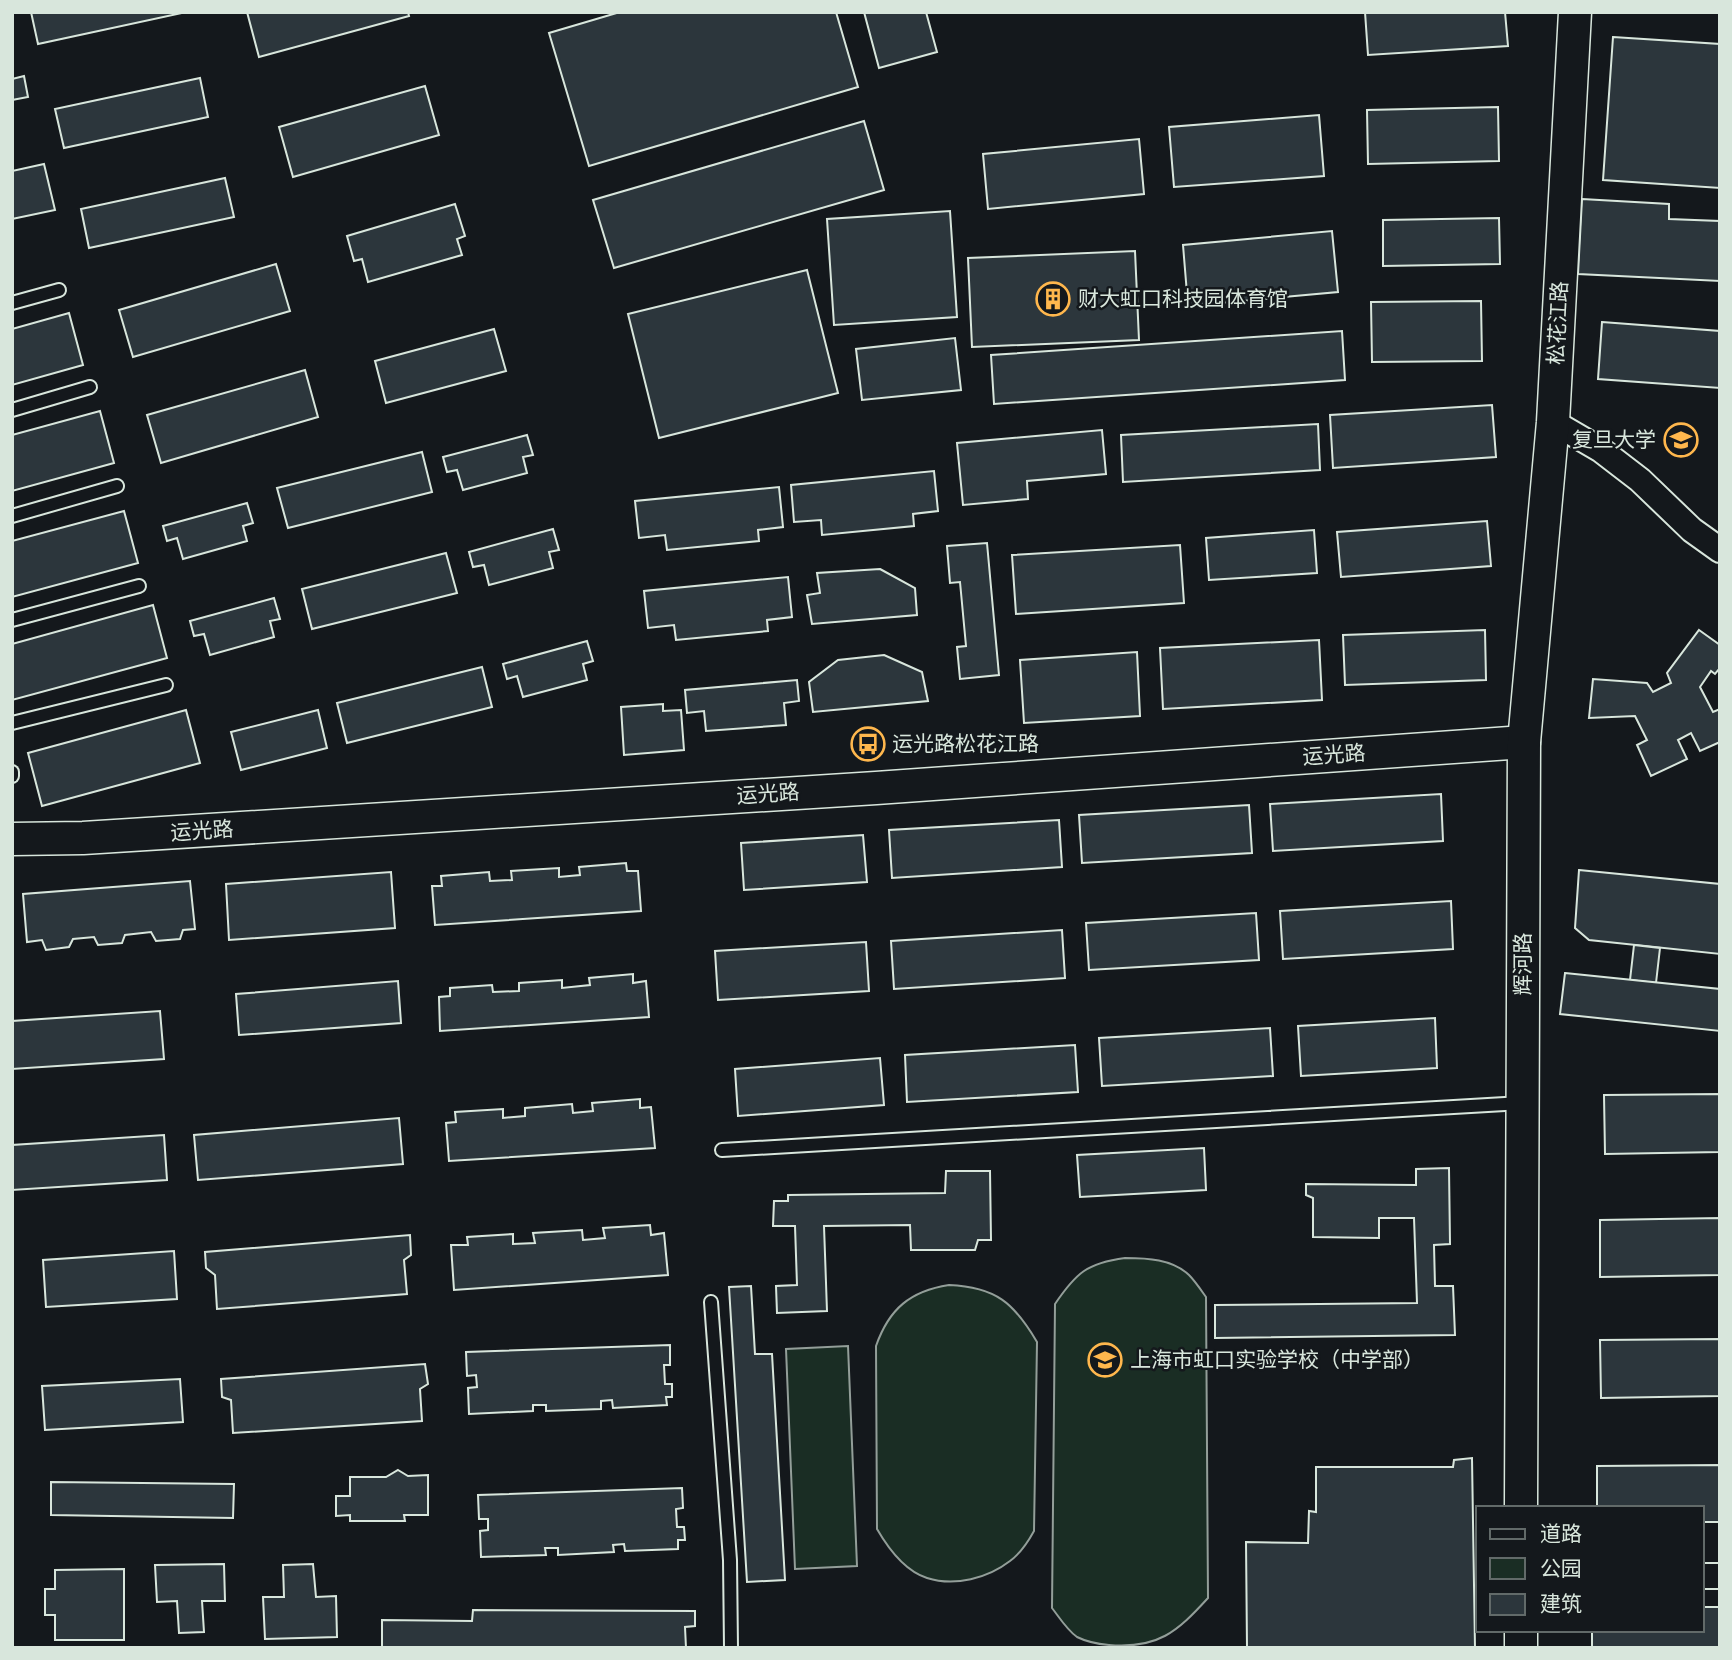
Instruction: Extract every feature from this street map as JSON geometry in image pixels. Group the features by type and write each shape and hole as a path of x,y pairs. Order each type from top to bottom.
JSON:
{"street":[{"name":"松花江路","path":"1553,422 1575,12"},
{"path":"1553,422 1601,450 1640,480 1692,530 1720,550"},
{"name":"辉河路","path":"1521,1506 1524,742 1553,422"},
{"name":"运光路","path":"12,839 83,838 808,792 1524,742"}],"lane":[{"path":"12,303 59,290"},
{"path":"12,410 90,387"},
{"path":"12,516 117,486"},
{"path":"12,620 139,586"},
{"path":"12,723 166,685"},
{"path":"722,1150 1522,1103"},
{"path":"711,1302 730,1560 730,1648"}],"green space":[{"path":"1125,1258 1150,1259 1175,1266 1189,1275 1206,1297 1208,1598 1165,1636 1154,1641 1126,1646 1097,1643 1077,1637 1052,1608 1055,1304 1069,1284 1084,1271 1101,1263"},
{"path":"949,1285 979,1289 1002,1300 1020,1317 1037,1342 1034,1531 1021,1551 1001,1567 971,1579 949,1582 927,1578 911,1570 892,1551 877,1529 876,1346 887,1322 903,1304 923,1292"},
{"path":"848,1346 857,1566 795,1569 786,1349"}],"building":[{"path":"31,12 182,12 182,13 38,44"},
{"path":"247,12 408,12 409,16 259,57"},
{"path":"620,12 836,12 858,87 589,166 549,33"},
{"path":"864,12 926,12 937,52 879,68"},
{"path":"1365,12 1505,12 1508,46 1368,55"},
{"path":"1613,37 1720,44 1720,188 1603,180"},
{"path":"24,76 28,97 12,100 12,79"},
{"path":"200,78 208,117 64,148 55,109"},
{"path":"425,86 439,135 293,177 279,127"},
{"path":"1498,107 1499,161 1368,164 1367,110"},
{"path":"1319,115 1324,176 1174,187 1169,127"},
{"path":"864,121 884,190 614,268 593,200"},
{"path":"1139,139 1144,194 988,209 983,154"},
{"path":"44,164 55,210 12,219 12,171"},
{"path":"225,178 234,217 89,248 81,209"},
{"path":"1582,199 1669,204 1669,219 1720,221 1720,281 1578,274"},
{"path":"455,204 465,236 457,239 462,255 368,282 362,259 354,261 347,236"},
{"path":"950,211 957,317 834,325 827,219"},
{"path":"1499,218 1500,264 1383,266 1383,220"},
{"path":"1332,231 1338,292 1188,306 1183,245"},
{"name":"财大虹口科技园体育馆","path":"1135,251 1139,340 972,347 968,258"},
{"path":"276,264 290,311 133,357 119,310"},
{"path":"807,270 838,393 659,438 628,314"},
{"path":"1481,301 1482,361 1372,362 1371,302"},
{"path":"69,313 83,365 12,385 12,329"},
{"path":"1602,322 1720,331 1720,388 1598,379"},
{"path":"494,329 506,371 386,403 375,361"},
{"path":"1342,331 1345,380 994,404 991,355"},
{"path":"955,338 961,390 862,400 856,349"},
{"path":"305,370 318,417 161,463 147,415"},
{"path":"1492,405 1496,457 1333,468 1330,415"},
{"path":"100,411 114,463 12,491 12,435"},
{"path":"1318,424 1320,470 1123,482 1121,435"},
{"path":"1102,430 1106,474 1027,481 1028,499 963,505 957,443"},
{"path":"527,435 533,455 523,457 527,473 463,490 457,470 447,472 443,457"},
{"path":"422,452 432,492 288,528 277,488"},
{"path":"934,471 938,511 913,514 914,526 822,535 821,520 794,522 791,485"},
{"path":"779,487 783,527 758,530 759,541 667,550 665,535 639,538 635,501"},
{"path":"247,503 253,523 243,526 247,541 183,559 177,538 167,541 163,526"},
{"path":"124,511 138,563 12,597 12,541"},
{"path":"1487,521 1491,566 1341,577 1337,532"},
{"path":"553,529 559,550 549,552 553,568 489,585 484,565 473,567 469,552"},
{"path":"1314,530 1317,573 1209,580 1206,538"},
{"path":"987,543 999,675 960,679 957,647 966,646 960,582 950,583 947,546"},
{"path":"1180,545 1184,603 1016,614 1012,555"},
{"path":"446,553 457,593 312,629 302,589"},
{"path":"880,569 915,588 917,615 812,624 807,595 820,593 817,573"},
{"path":"788,577 792,617 767,620 768,631 676,640 674,625 648,628 644,591"},
{"path":"274,598 280,619 270,621 274,637 210,655 204,634 194,636 190,621"},
{"path":"153,605 167,658 12,700 12,644"},
{"path":"1485,630 1486,680 1345,685 1343,635"},
{"path":"1699,630 1720,645 1720,668 1715,674 1711,671 1700,687 1713,712 1720,709 1720,742 1700,751 1691,733 1678,740 1687,759 1651,776 1637,745 1647,740 1635,716 1589,718 1593,679 1647,683 1653,692 1671,683 1667,673"},
{"path":"1319,640 1322,700 1163,709 1160,648"},
{"path":"587,641 593,661 583,664 587,680 523,697 517,676 507,679 503,664"},
{"path":"1137,652 1140,716 1024,723 1020,660"},
{"path":"884,655 922,672 928,701 813,712 809,682 838,660"},
{"path":"482,667 492,707 347,743 337,703"},
{"path":"797,680 799,701 784,703 786,725 706,731 704,711 687,713 685,690"},
{"path":"663,704 663,711 681,710 684,750 624,755 621,707"},
{"path":"186,710 200,763 42,806 28,753"},
{"path":"318,710 327,748 241,770 231,732"},
{"path":"1441,794 1443,841 1273,851 1270,804"},
{"path":"1249,805 1252,853 1082,863 1079,815"},
{"path":"1059,820 1062,867 892,878 889,830"},
{"path":"863,835 867,882 744,890 741,843"},
{"path":"626,863 627,871 638,871 641,911 435,925 432,886 442,886 441,876 489,872 490,881 512,880 511,871 559,868 559,877 580,875 579,867"},
{"path":"1579,870 1720,884 1720,954 1589,940 1575,928"},
{"path":"391,872 395,928 229,940 226,884"},
{"path":"190,881 195,929 183,930 180,939 156,941 151,932 125,935 122,943 98,945 94,937 73,939 69,947 46,950 42,940 27,942 23,894"},
{"path":"1451,901 1453,949 1283,959 1280,911"},
{"path":"1256,913 1259,960 1089,970 1086,923"},
{"path":"1062,930 1065,978 894,989 891,941"},
{"path":"866,942 869,991 718,1000 715,951"},
{"path":"1634,945 1660,948 1656,983 1630,980"},
{"path":"1565,973 1720,989 1720,1031 1560,1014"},
{"path":"633,974 633,983 646,981 649,1017 440,1031 439,997 450,996 450,988 492,985 493,992 519,991 519,983 562,980 562,988 590,985 589,978"},
{"path":"398,981 401,1023 239,1035 236,994"},
{"path":"160,1011 164,1059 12,1069 12,1021"},
{"path":"1435,1018 1437,1068 1301,1076 1298,1026"},
{"path":"1270,1028 1273,1076 1102,1086 1099,1038"},
{"path":"1075,1045 1078,1092 907,1102 905,1055"},
{"path":"880,1058 884,1105 738,1116 735,1069"},
{"path":"1720,1094 1720,1152 1605,1154 1604,1095"},
{"path":"640,1099 640,1108 651,1107 655,1148 449,1161 446,1123 456,1122 455,1112 503,1109 503,1118 525,1116 525,1108 572,1104 573,1113 593,1111 592,1103"},
{"path":"399,1118 403,1164 198,1180 194,1135"},
{"path":"164,1135 167,1180 12,1190 12,1145"},
{"path":"1204,1148 1206,1190 1080,1197 1077,1155"},
{"path":"1449,1168 1450,1244 1434,1245 1435,1286 1453,1286 1455,1335 1215,1338 1215,1305 1417,1303 1414,1218 1379,1218 1379,1238 1313,1237 1313,1198 1306,1195 1306,1184 1416,1185 1416,1169"},
{"path":"946,1171 990,1171 991,1240 978,1240 975,1250 911,1250 910,1225 824,1226 827,1311 777,1313 776,1286 797,1285 795,1226 773,1226 774,1201 788,1201 788,1195 945,1193"},
{"path":"1720,1218 1720,1275 1600,1277 1600,1220"},
{"path":"650,1225 651,1235 664,1233 668,1275 454,1290 451,1245 468,1245 467,1237 513,1234 513,1244 535,1243 533,1233 582,1230 583,1240 605,1238 603,1228"},
{"path":"410,1235 411,1255 404,1260 407,1294 217,1309 215,1275 206,1268 205,1252"},
{"path":"174,1251 177,1299 46,1307 43,1260"},
{"path":"751,1286 755,1354 772,1354 785,1580 747,1582 729,1287"},
{"path":"1720,1339 1720,1396 1601,1398 1600,1340"},
{"path":"670,1345 670,1365 664,1365 665,1384 672,1384 672,1397 666,1397 667,1405 613,1408 612,1400 601,1401 601,1409 546,1411 546,1405 533,1405 533,1411 469,1414 468,1388 477,1387 476,1375 467,1376 466,1352"},
{"path":"425,1364 428,1384 420,1389 422,1421 233,1433 231,1400 222,1397 221,1379"},
{"path":"180,1379 183,1422 45,1430 42,1386"},
{"path":"1472,1458 1475,1648 1247,1648 1246,1542 1308,1543 1309,1511 1316,1512 1316,1467 1453,1467 1454,1460"},
{"path":"1720,1465 1720,1522 1704,1522 1704,1506 1597,1506 1597,1466"},
{"path":"398,1470 408,1476 428,1475 428,1515 404,1515 405,1521 350,1521 350,1515 336,1516 336,1496 350,1496 350,1477 386,1477"},
{"path":"51,1482 234,1484 233,1518 51,1515"},
{"path":"682,1488 683,1508 676,1509 677,1527 684,1527 685,1540 678,1540 678,1549 625,1551 624,1544 613,1545 614,1552 558,1555 558,1548 545,1548 546,1555 481,1557 480,1531 488,1530 488,1519 479,1519 478,1495"},
{"path":"224,1564 225,1601 202,1601 204,1632 179,1633 177,1601 157,1602 155,1565"},
{"path":"313,1564 316,1597 336,1596 337,1637 265,1639 263,1597 284,1597 283,1565"},
{"path":"124,1569 124,1640 55,1640 55,1615 45,1615 45,1589 55,1589 55,1570"},
{"path":"1704,1607 1720,1607 1720,1648 1592,1648 1592,1632 1704,1632"},
{"path":"473,1610 695,1611 695,1626 685,1627 686,1648 382,1648 382,1620 472,1621"}],"place":[{"name":"财大虹口科技园体育馆","path":"1053,299"},
{"name":"复旦大学","path":"1681,440"},
{"name":"运光路松花江路","path":"868,744"},
{"name":"上海市虹口实验学校（中学部）","path":"1105,1360"}]}
